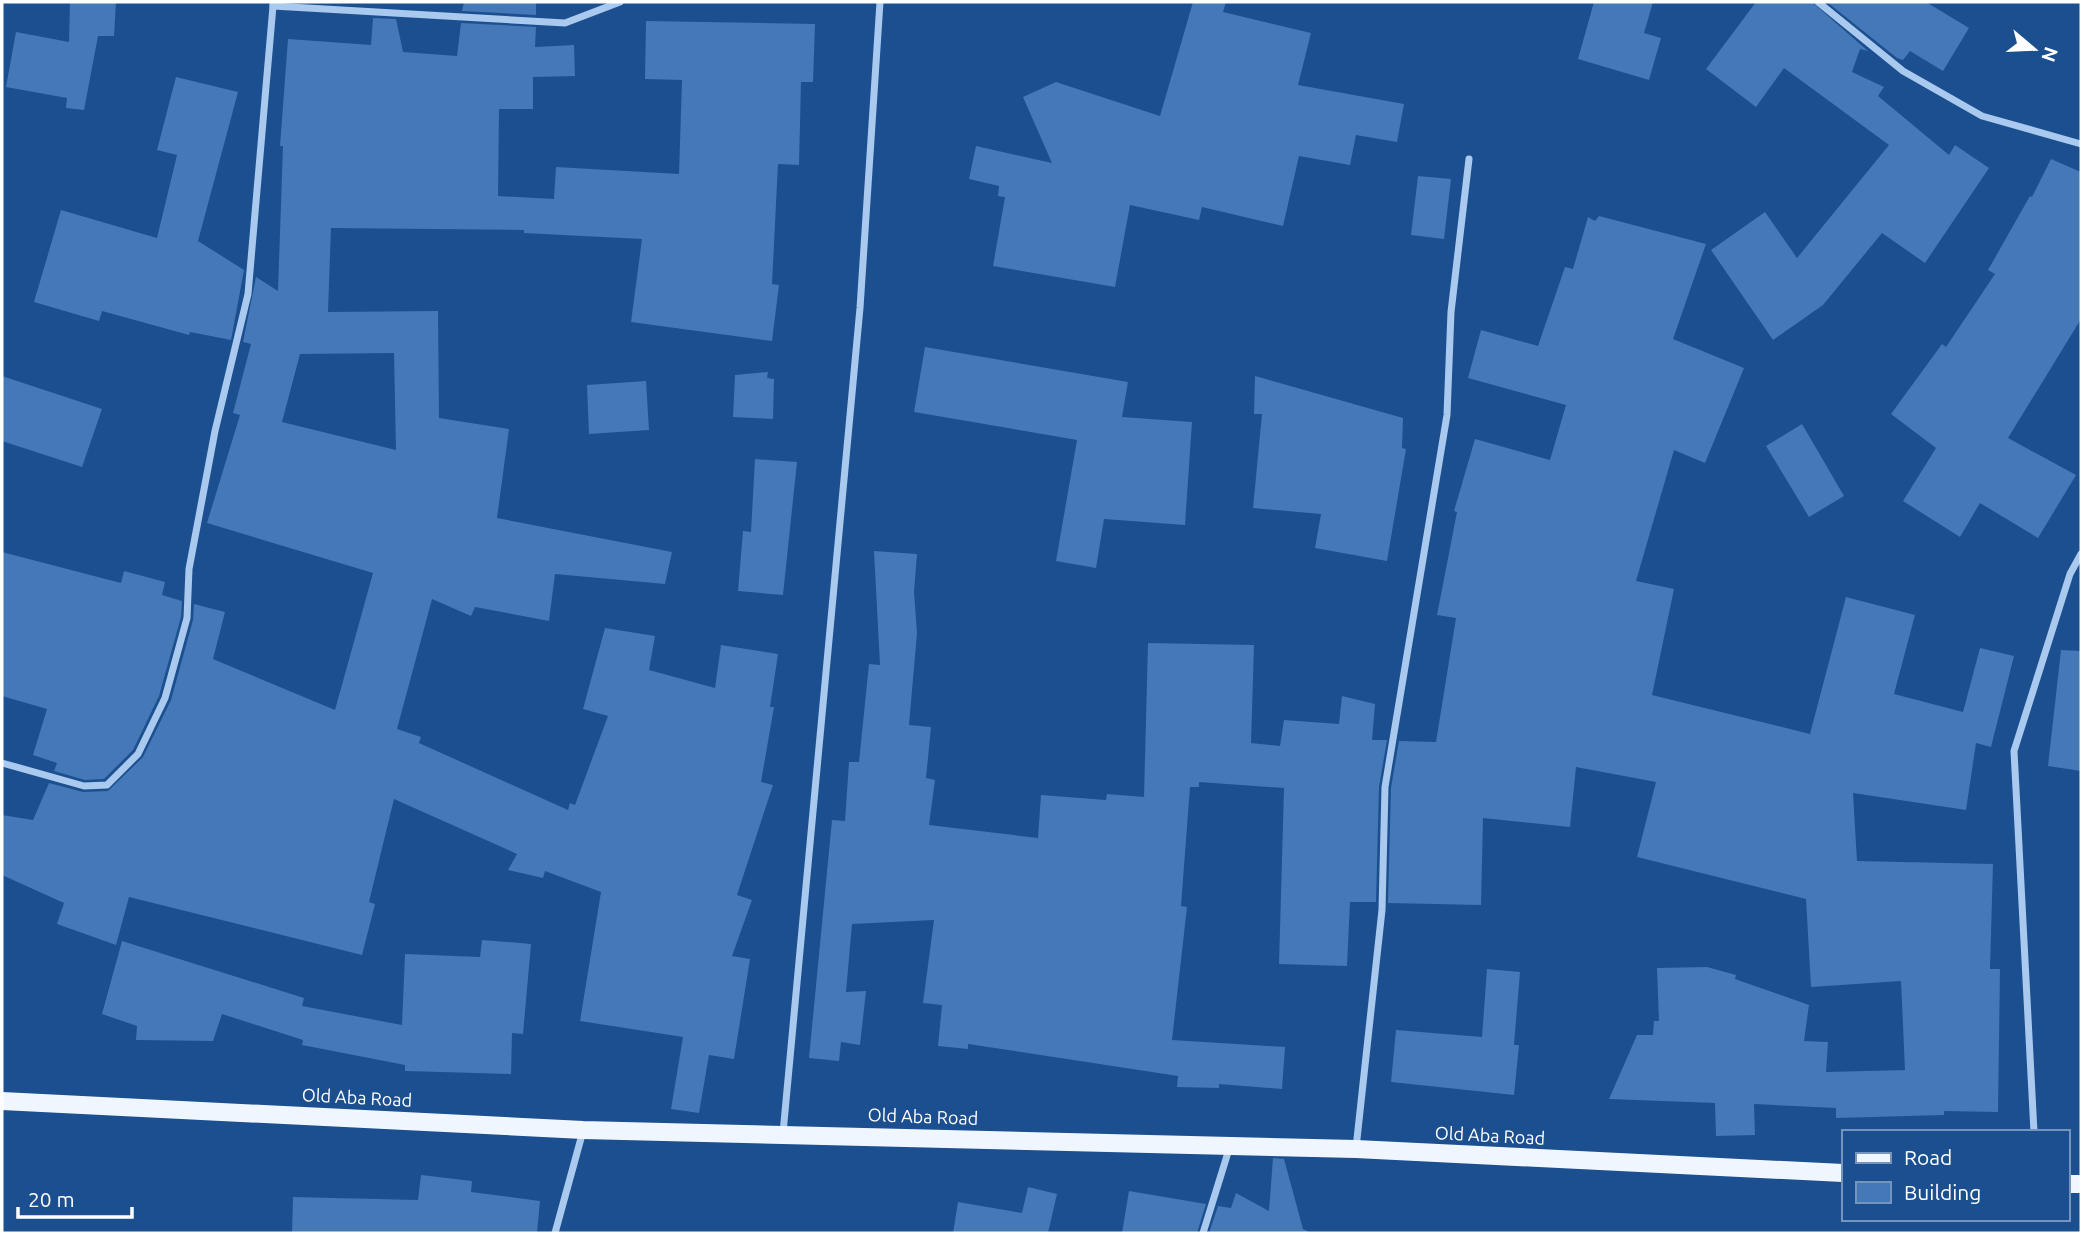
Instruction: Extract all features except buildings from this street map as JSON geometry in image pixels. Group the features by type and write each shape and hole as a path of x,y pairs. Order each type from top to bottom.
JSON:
{"main road":[{"name":"Old Aba Road","path":"2,1101 583,1130 1356,1149 1842,1173"}],"street":[{"path":"2,763 84,786 107,785 138,754 165,698 187,618 189,569 212,445 248,294 273,4 565,23 620,2"},
{"path":"783,1133 860,308 880,2"},
{"path":"1818,2 1903,71 1982,116 2081,144"},
{"path":"1356,1149 1382,910 1385,787 1447,415 1451,312 1469,159"},
{"path":"2034,1130 2014,751 2070,574 2081,554"},
{"path":"555,1233 583,1130"},
{"path":"1203,1233 1230,1146"}]}
